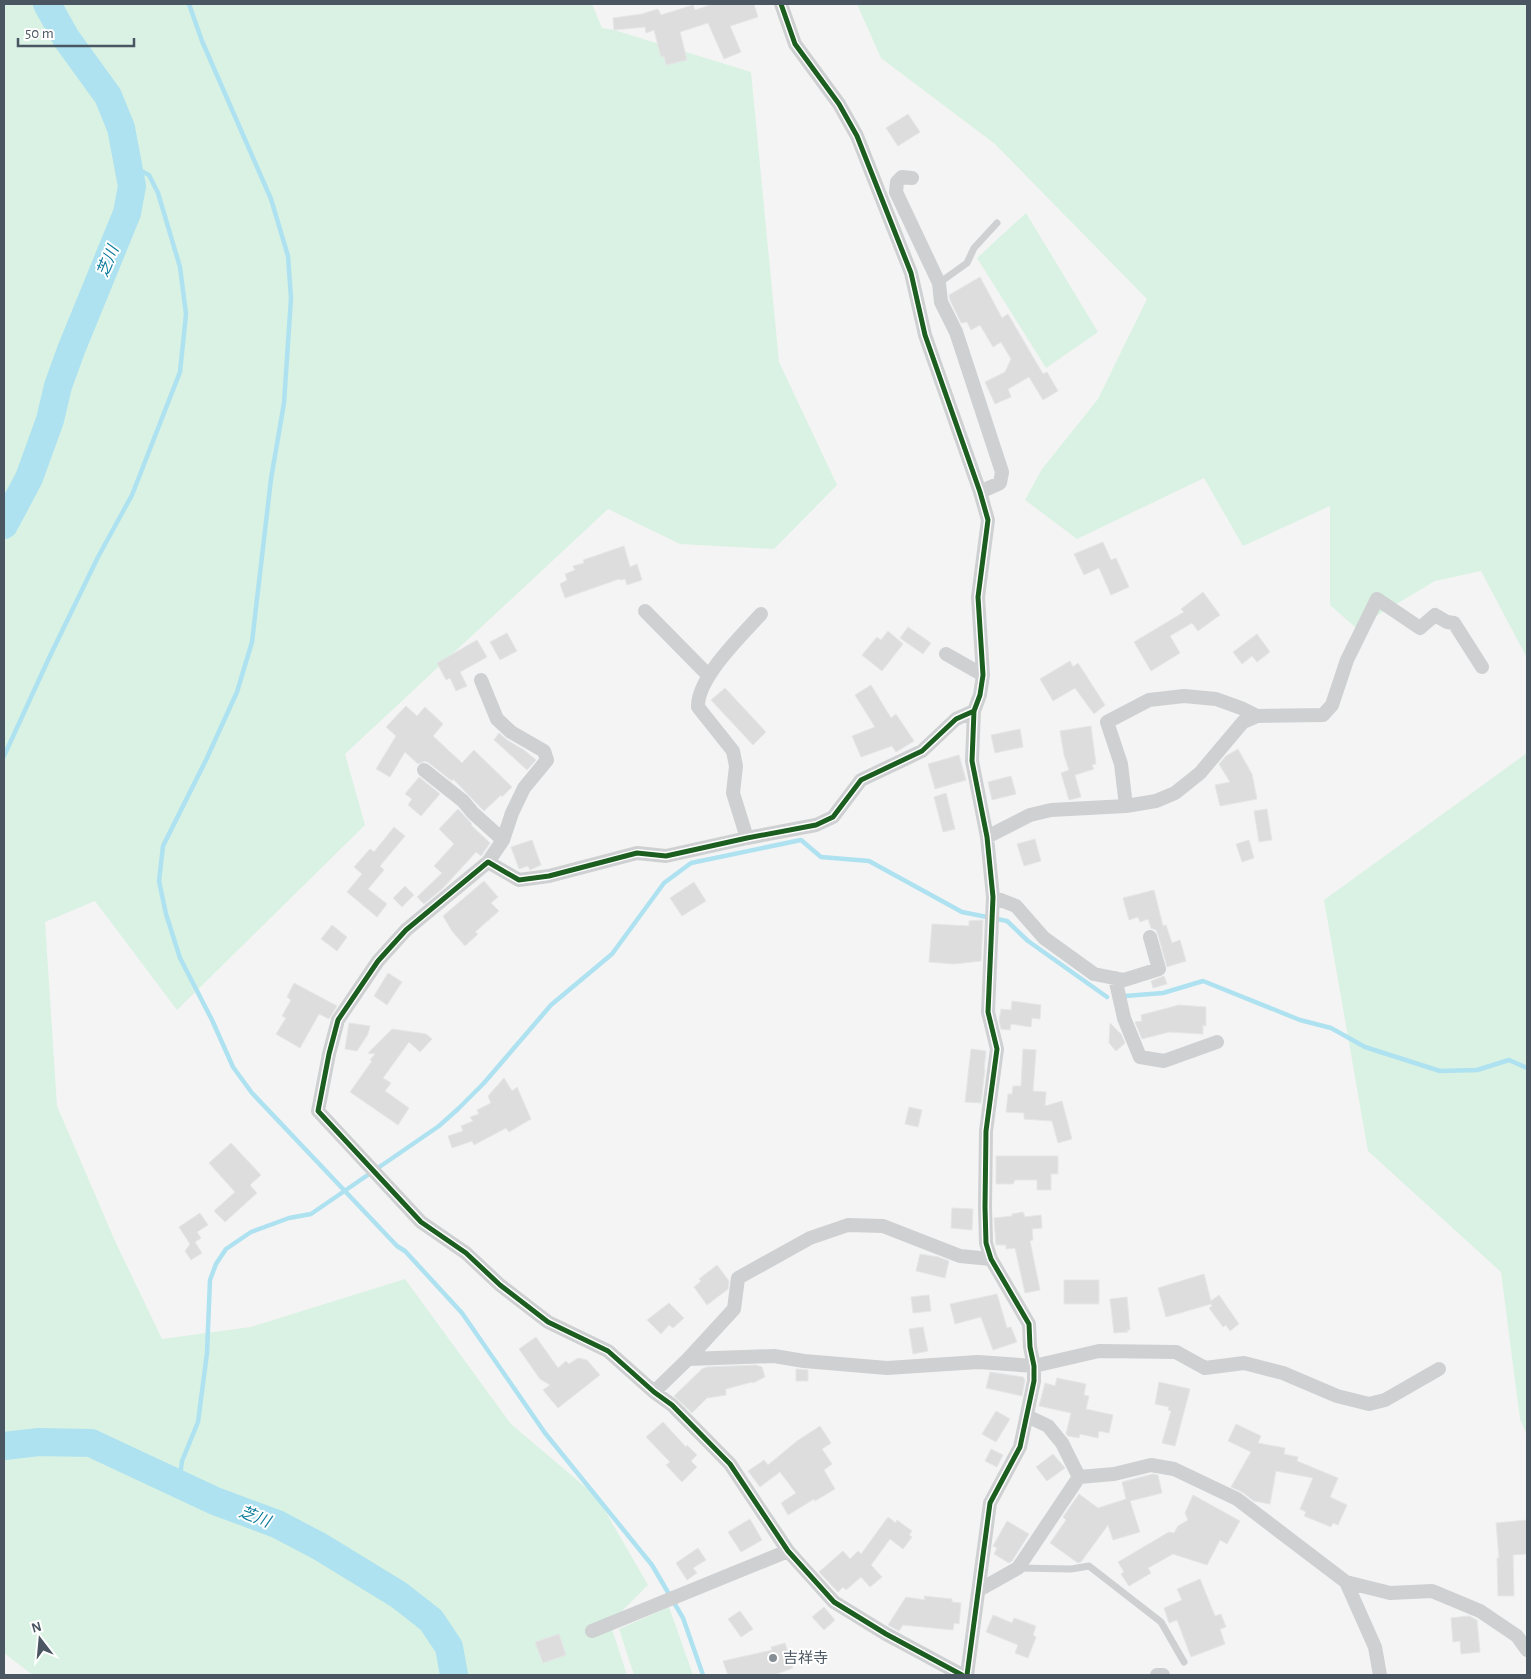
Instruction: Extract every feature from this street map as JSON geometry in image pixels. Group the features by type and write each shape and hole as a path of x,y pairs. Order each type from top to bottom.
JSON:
{"street":[{"path":"781,4 794,44 839,104 857,136 911,273 925,335 988,520 978,597 983,675 980,695 974,712 972,761 987,837 993,897 988,1012 997,1049 986,1130 984,1207 986,1243 991,1259 1029,1324 1034,1381 1020,1447 990,1502 968,1675"},
{"path":"912,178 902,177 897,182 896,192 939,284 941,302 956,332 1002,472 1000,483 980,492"},
{"path":"987,837 1030,815 1051,810 1126,806 1156,801 1175,793 1200,773 1243,722 1257,716 1323,715 1332,705 1347,660 1378,599 1420,628 1435,616 1454,623 1482,667"},
{"path":"645,611 708,675"},
{"path":"746,838 733,793 736,766 732,751 698,706 698,699 708,675 761,614"},
{"path":"946,654 983,675"},
{"path":"481,680 497,719 511,732 544,751 547,760 524,788 512,813 503,840 488,862 406,930 378,961 338,1020 318,1111 421,1222 466,1253 500,1285 548,1322 608,1350 654,1392 672,1405 730,1464 788,1551 834,1602 886,1634 962,1675"},
{"path":"1126,806 1121,764 1107,722 1149,700 1184,696 1216,699 1257,716"},
{"path":"488,862 519,880 549,876 637,853 666,856 816,825 833,817 861,780 922,751 956,719 974,712"},
{"path":"424,770 463,801 473,813 503,840"},
{"path":"993,897 1016,906 1044,938 1094,974 1124,980 1159,969 1150,937"},
{"path":"1115,978 1124,1018 1140,1057 1164,1061 1217,1042"},
{"path":"654,1392 688,1359 734,1309 738,1278 810,1238 848,1225 883,1226 960,1256 991,1259"},
{"path":"688,1359 763,1356 886,1368 978,1362 1034,1366 1099,1351 1176,1352 1205,1368 1244,1364 1283,1372 1337,1396 1369,1404 1385,1400 1439,1369"},
{"path":"1028,1416 1048,1426 1062,1443 1079,1477"},
{"path":"1079,1477 1114,1474 1151,1465 1174,1469 1237,1499 1346,1582 1390,1592 1432,1591 1480,1611 1517,1636 1527,1650"},
{"path":"979,1590 1018,1568 1079,1477"},
{"path":"592,1631 788,1551"},
{"path":"1346,1582 1375,1647 1380,1675"},
{"path":"1157,1675 1163,1675"}],"lane":[{"path":"939,284 967,262 974,248 997,223"},
{"path":"1018,1568 1071,1569 1089,1566 1161,1622 1184,1662"}],"green space":[{"path":"4,4 592,4 602,28 751,72 779,362 837,485 774,549 680,544 608,509 345,754 365,825 177,1010 95,901 45,922 57,1106 115,1241 162,1339 251,1327 405,1279 511,1424 597,1497 648,1585 610,1623 627,1675 33,1675 4,1653"},
{"path":"857,4 1527,4 1527,658 1481,571 1435,581 1356,628 1330,605 1330,506 1243,546 1204,478 1077,539 1025,500 1042,469 1098,399 1147,299 995,144 881,58"},
{"path":"1026,213 1098,332 1046,368 977,258"},
{"path":"1527,753 1527,1435 1520,1419 1501,1272 1368,1151 1324,900"},
{"path":"669,1607 693,1675 634,1675 619,1629"}],"building":[{"path":"713,4 754,4 758,17 730,26 741,52 724,59 708,23 680,32 687,60 666,65 664,56 661,57 654,30 646,33 645,27 614,30 613,18 642,14 658,9 661,15 693,5 695,10"},
{"path":"908,114 920,132 898,146 886,128"},
{"path":"980,277 1002,318 1008,314 1043,374 1047,372 1058,391 1043,400 1029,377 1008,389 1011,397 995,404 985,382 1005,372 1011,359 1001,342 993,347 980,325 971,330 967,322 961,323 949,295"},
{"path":"1103,542 1111,560 1116,558 1129,587 1111,595 1099,568 1084,575 1074,554"},
{"path":"624,546 630,567 637,564 642,580 627,585 625,579 619,579 565,598 560,584 567,580 565,574 575,570 573,566 584,563 583,560"},
{"path":"1203,592 1220,615 1198,631 1192,623 1170,636 1180,653 1151,671 1134,642 1184,612 1181,609"},
{"path":"908,627 931,643 923,654 900,638"},
{"path":"888,631 903,644 882,671 862,655 877,637 881,640"},
{"path":"507,633 517,651 500,660 490,642"},
{"path":"1257,634 1270,652 1257,662 1252,656 1242,664 1233,652"},
{"path":"477,640 487,657 460,672 467,686 456,691 450,678 446,680 437,663"},
{"path":"1070,661 1073,667 1078,663 1105,705 1094,714 1075,688 1053,701 1040,679"},
{"path":"871,685 891,718 896,714 914,741 896,752 892,746 861,757 852,736 875,727 855,695"},
{"path":"725,688 766,732 753,745 711,700"},
{"path":"406,706 417,716 425,707 443,724 433,736 462,763 474,750 512,787 484,811 453,779 452,781 425,761 418,764 405,752 390,777 376,769 396,736 386,727"},
{"path":"1091,726 1096,764 1092,765 1094,769 1075,775 1081,797 1069,800 1061,773 1069,770 1060,731"},
{"path":"1020,729 1023,747 995,753 991,735"},
{"path":"499,733 536,760 527,770 494,740"},
{"path":"1238,749 1252,774 1257,799 1220,806 1215,785 1230,782 1219,764 1226,756"},
{"path":"959,755 966,780 935,789 928,764"},
{"path":"1011,776 1016,794 992,800 988,782"},
{"path":"419,777 440,794 421,816 408,805 412,799 405,794"},
{"path":"946,793 955,829 943,832 934,797"},
{"path":"458,809 490,843 481,856 476,852 443,888 424,904 417,897 442,873 434,866 454,844 439,829"},
{"path":"1267,809 1272,840 1259,842 1254,811"},
{"path":"394,827 405,836 380,866 384,870 368,889 387,904 377,917 347,892 362,874 354,867 370,849 374,852"},
{"path":"1035,839 1041,861 1024,866 1017,844"},
{"path":"532,840 541,865 530,870 528,866 519,869 511,847"},
{"path":"1249,840 1254,858 1242,862 1236,844"},
{"path":"484,881 498,897 491,903 499,911 475,932 478,934 465,946 452,931 443,916"},
{"path":"694,882 706,901 682,916 670,898"},
{"path":"405,886 414,895 402,907 393,898"},
{"path":"1154,890 1163,926 1166,925 1172,943 1180,940 1186,961 1167,967 1156,930 1151,928 1148,919 1140,922 1138,917 1129,920 1123,898"},
{"path":"983,920 981,961 954,964 929,962 932,924 969,926 969,921"},
{"path":"332,925 347,937 337,951 321,939"},
{"path":"388,973 402,982 387,1005 374,996"},
{"path":"1164,976 1167,984 1153,988 1151,981"},
{"path":"294,983 337,1006 329,1019 319,1014 300,1048 276,1034 286,1018 282,1016 291,1000 287,997"},
{"path":"1012,1001 1041,1005 1040,1019 1032,1018 1031,1027 1011,1024 1010,1030 1001,1029 999,1021 1001,1009 1011,1010"},
{"path":"1179,1005 1206,1007 1206,1026 1203,1025 1203,1034 1169,1032 1142,1039 1135,1022 1142,1021 1141,1015"},
{"path":"349,1023 370,1026 368,1034 357,1051 345,1049"},
{"path":"1110,1023 1121,1034 1125,1043 1116,1051 1109,1043"},
{"path":"392,1029 426,1034 432,1039 420,1052 409,1042 383,1078 391,1083 385,1091 409,1108 398,1125 350,1092 375,1054 368,1053"},
{"path":"971,1049 986,1051 981,1103 965,1102"},
{"path":"1023,1049 1036,1050 1033,1091 1046,1092 1045,1106 1062,1101 1072,1139 1058,1143 1052,1121 1024,1119 1024,1113 1006,1112 1008,1094 1012,1094 1013,1086 1021,1086"},
{"path":"504,1078 512,1091 517,1087 531,1119 509,1132 506,1128 474,1145 472,1141 452,1148 448,1136 463,1131 461,1126 473,1121 470,1117 479,1114 477,1110 491,1103 488,1096"},
{"path":"909,1107 922,1110 918,1127 905,1124"},
{"path":"231,1143 261,1175 250,1185 257,1193 225,1222 214,1211 235,1192 209,1163"},
{"path":"996,1156 1058,1156 1058,1174 1051,1174 1051,1190 1037,1190 1037,1180 1015,1180 1013,1184 996,1184"},
{"path":"952,1208 973,1209 972,1230 951,1228"},
{"path":"1023,1212 1025,1217 1041,1215 1042,1228 1032,1229 1033,1240 1030,1241 1040,1290 1025,1293 1015,1248 1006,1249 1006,1245 996,1245 994,1218 1012,1216 1012,1214"},
{"path":"200,1213 208,1225 197,1232 201,1238 195,1242 202,1253 191,1260 185,1251 190,1244 179,1227"},
{"path":"920,1254 949,1261 945,1278 916,1271"},
{"path":"717,1265 729,1281 728,1289 707,1305 694,1287 701,1281 699,1279"},
{"path":"1204,1274 1211,1301 1219,1295 1239,1324 1230,1331 1226,1325 1223,1327 1209,1308 1212,1306 1211,1304 1166,1317 1158,1288"},
{"path":"1064,1280 1099,1280 1099,1304 1064,1304"},
{"path":"997,1294 1007,1328 1011,1327 1017,1342 993,1350 981,1317 955,1324 950,1304"},
{"path":"929,1295 931,1311 913,1313 911,1297"},
{"path":"1127,1297 1130,1330 1127,1330 1128,1332 1114,1333 1110,1299"},
{"path":"669,1303 684,1318 673,1328 669,1325 661,1334 647,1320"},
{"path":"923,1327 928,1351 913,1354 909,1329"},
{"path":"536,1337 558,1368 566,1361 569,1364 578,1358 587,1360 600,1375 558,1408 543,1390 550,1385 540,1379 519,1349"},
{"path":"756,1365 762,1367 765,1377 753,1383 726,1389 726,1395 707,1398 692,1413 674,1396 702,1369 707,1367"},
{"path":"796,1369 808,1370 808,1381 796,1381"},
{"path":"990,1372 1023,1377 1025,1380 1022,1396 986,1388"},
{"path":"1057,1378 1086,1384 1084,1395 1089,1396 1086,1409 1113,1415 1109,1433 1099,1431 1098,1438 1080,1434 1079,1438 1068,1436 1066,1434 1071,1413 1039,1406 1045,1383 1055,1386"},
{"path":"1159,1382 1190,1389 1175,1446 1162,1443 1171,1411 1168,1410 1169,1407 1155,1404"},
{"path":"996,1411 1010,1419 996,1442 982,1434"},
{"path":"663,1422 686,1447 687,1445 697,1455 691,1461 697,1467 682,1482 666,1465 670,1462 646,1437"},
{"path":"1236,1424 1261,1436 1258,1443 1285,1448 1284,1454 1298,1457 1297,1461 1338,1478 1330,1497 1347,1505 1338,1525 1333,1523 1331,1527 1304,1516 1306,1512 1300,1509 1313,1478 1276,1471 1270,1504 1254,1501 1231,1487 1251,1452 1228,1441"},
{"path":"820,1426 831,1443 822,1449 832,1464 824,1470 835,1489 788,1515 781,1503 796,1493 780,1472 760,1487 748,1471 764,1460 768,1465 797,1441"},
{"path":"991,1449 1003,1455 997,1467 985,1461"},
{"path":"1053,1454 1065,1468 1047,1481 1036,1467"},
{"path":"1153,1474 1158,1475 1162,1493 1130,1501 1140,1532 1113,1540 1108,1525 1081,1562 1078,1563 1050,1543 1066,1520 1063,1517 1079,1494 1098,1508 1126,1499 1122,1482"},
{"path":"1193,1495 1240,1521 1227,1544 1220,1540 1207,1565 1173,1554 1148,1568 1151,1573 1129,1586 1121,1574 1124,1572 1118,1562 1169,1532 1174,1533 1178,1526 1188,1520 1185,1513"},
{"path":"888,1517 896,1523 897,1520 912,1531 909,1535 912,1537 903,1549 890,1539 871,1565 882,1577 870,1587 861,1577 846,1590 843,1587 838,1592 819,1572 843,1551 850,1559 858,1551 861,1554"},
{"path":"750,1519 762,1540 741,1552 728,1532"},
{"path":"1527,1520 1527,1554 1513,1555 1514,1596 1498,1596 1497,1558 1499,1558 1496,1523"},
{"path":"1007,1521 1029,1534 1009,1563 994,1554 997,1548 993,1546"},
{"path":"698,1548 706,1560 693,1568 697,1573 687,1580 676,1563"},
{"path":"1200,1579 1215,1616 1221,1614 1226,1627 1220,1629 1225,1644 1191,1657 1177,1620 1169,1623 1164,1608 1182,1600 1177,1589"},
{"path":"924,1596 952,1599 952,1602 961,1603 959,1624 954,1623 953,1630 903,1625 899,1631 888,1625 906,1597 925,1600"},
{"path":"824,1607 835,1620 824,1630 812,1617"},
{"path":"740,1611 753,1629 741,1637 728,1619"},
{"path":"993,1615 1012,1623 1014,1618 1036,1626 1033,1635 1036,1637 1028,1658 1015,1653 1018,1645 986,1632"},
{"path":"1469,1616 1477,1620 1480,1652 1461,1654 1460,1641 1453,1642 1451,1618"},
{"path":"559,1634 566,1655 543,1663 535,1642"},
{"name":"吉祥寺","path":"785,1643 793,1668 774,1675 728,1675 723,1661 772,1650 771,1647"}],"waterway":[{"name":"芝川","path":"4,525 29,478 50,420 58,386 71,350 127,213 132,186 121,128 108,96 66,38 47,4"},
{"path":"189,4 202,41 271,199 288,256 291,298 284,403 271,479 252,642 237,692 206,760 163,846 159,881 166,914 180,958 212,1020 233,1067 252,1093 397,1246 405,1251 462,1313 545,1433 652,1565 683,1618 703,1675"},
{"path":"4,756 98,557 132,495 180,372 186,314 180,267 158,193 149,175 129,165"},
{"path":"179,1483 182,1461 198,1422 207,1353 210,1280 216,1264 226,1249 251,1232 289,1218 311,1214 439,1126 484,1083 551,1005 612,954 664,883 691,863 801,840 821,857 869,861 962,912 1007,921 1028,941 1107,997"},
{"path":"1125,996 1163,993 1203,981 1300,1020 1331,1028 1365,1047 1440,1071 1477,1070 1509,1060 1527,1068"},
{"name":"芝川","path":"4,1446 39,1442 91,1443 215,1501 277,1524 319,1546 399,1595 431,1620 449,1647 454,1675"}],"cycle path":[{"path":"781,4 795,44 839,104 857,136 911,273 925,335 988,520 978,597 983,675 980,695 974,711 972,761 987,837 993,897 988,1012 997,1049 986,1131 986,1243 991,1259 1029,1324 1034,1381 1020,1447 990,1503 967,1675"},
{"path":"962,1675 886,1634 834,1602 788,1551 730,1464 672,1405 654,1392 608,1351 548,1322 500,1285 466,1253 421,1222 318,1111 338,1020 378,961 406,930 488,862 519,880 549,876 637,853 666,856 816,825 833,817 861,780 922,751 956,719 974,711"}],"place":[{"name":"吉祥寺","path":"773,1658"}]}
